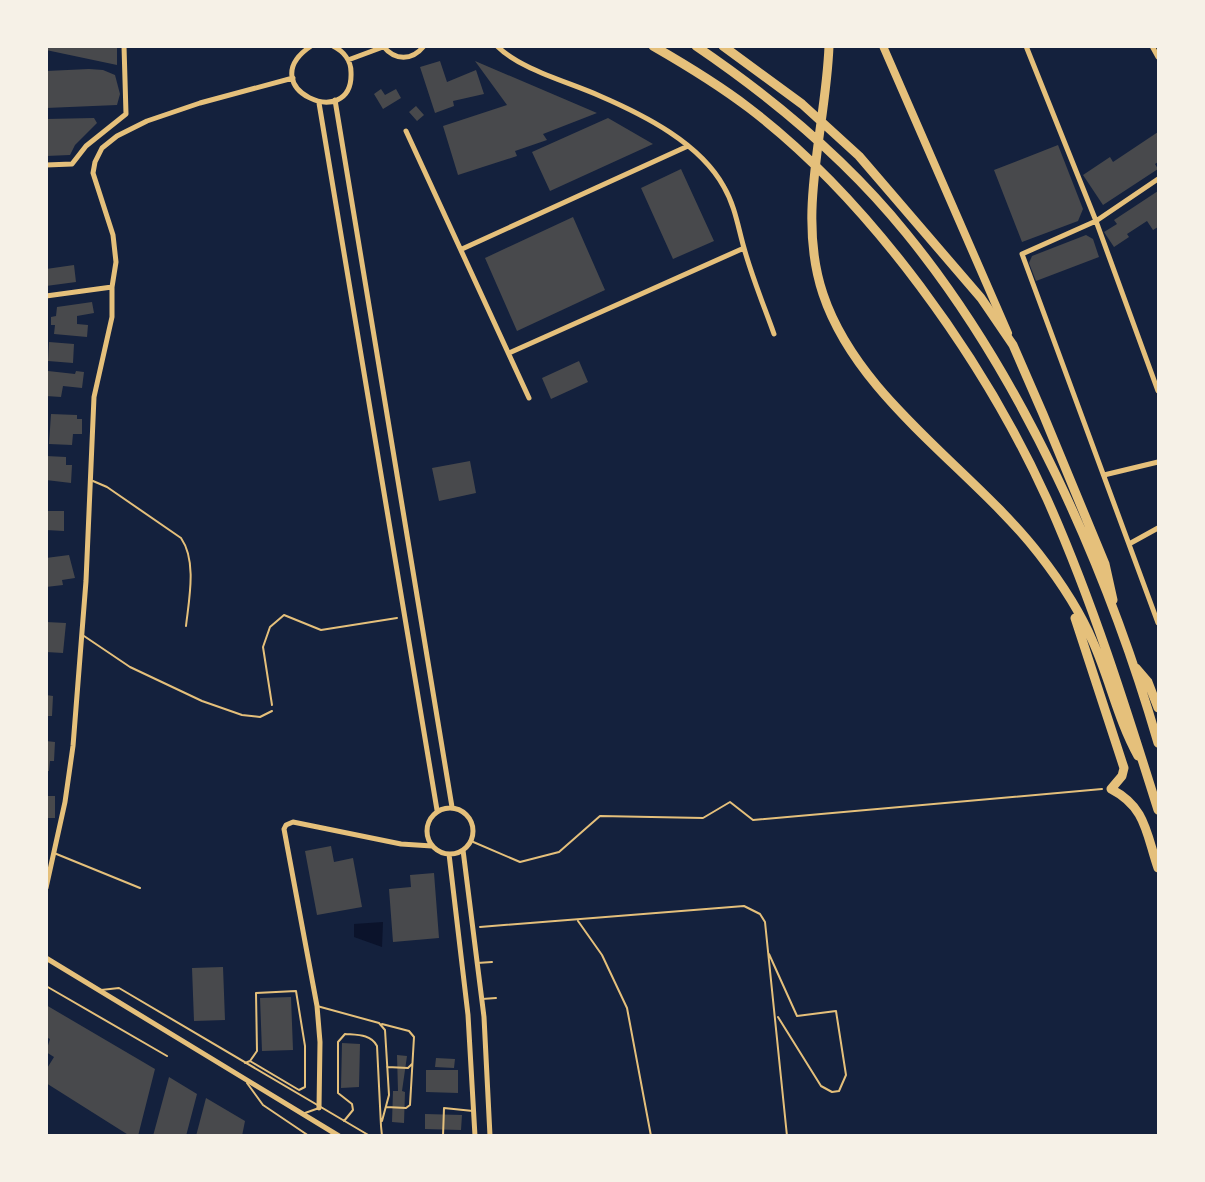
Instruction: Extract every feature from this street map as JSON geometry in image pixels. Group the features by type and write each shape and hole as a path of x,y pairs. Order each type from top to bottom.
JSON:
{"highway":[{"path":"653,46 749,108 791,145 876,231 936,307 1003,414 1046,498 1092,608 1128,710 1158,810"},
{"path":"696,46 797,121 852,174 906,233 981,338 1061,484 1119,626 1158,743"},
{"path":"723,46 802,104 859,156 981,298 1013,345 1105,564 1119,626"},
{"path":"829,46 812,205 815,256 821,284 840,335 869,377 1038,553 1067,595 1093,642 1125,733 1146,772"},
{"path":"1067,595 1124,768 1122,776 1111,789 1127,797 1137,807 1158,868"},
{"path":"1131,662 1148,682 1158,708"}],"main road":[{"path":"883,46 1013,345"}],"street":[{"path":"46,165 72,164 86,146 126,114 124,46"},
{"path":"310,46 297,59 293,78 302,95 319,103 335,100 348,87 351,69 348,60 333,46"},
{"path":"497,46 519,62 615,102 688,146 724,185 735,209 744,248 774,334"},
{"path":"1026,46 1096,221 1158,391"},
{"path":"1152,46 1158,57"},
{"path":"348,60 383,47 401,58 416,55 425,48"},
{"path":"46,888 66,802 73,746 94,397 112,317 112,287 116,262 113,235 93,173 94,162 102,148 117,136 147,121 200,103 293,78"},
{"path":"335,100 452,807"},
{"path":"319,103 438,810"},
{"path":"406,131 529,398"},
{"path":"462,249 688,146"},
{"path":"1158,179 1096,221 1022,254 1158,623"},
{"path":"509,353 744,248"},
{"path":"46,296 112,287"},
{"path":"1104,475 1158,462"},
{"path":"1129,544 1158,528"},
{"path":"319,1108 320,1042 317,1006 284,829 286,825 293,822 401,844 432,846 449,854 463,850 471,841 473,826 470,819 460,809 452,807 438,810 431,816 426,831 432,846"},
{"path":"463,850 482,999 490,1136"},
{"path":"449,854 468,1015 475,1136"},
{"path":"47,960 339,1135"}],"lane":[{"path":"90,480 107,487 181,538 188,548 190,585 186,626"},
{"path":"81,635 130,667 202,701 242,715 260,717 272,711"},
{"path":"54,854 140,888"},
{"path":"477,963 492,962"},
{"path":"46,986 166,1056"},
{"path":"99,990 118,988 370,1136"},
{"path":"245,1063 250,1061 257,1051 256,993 296,991 305,1046 305,1088 298,1090 250,1061"},
{"path":"482,999 496,998"},
{"path":"317,1006 412,1034 410,1105 406,1108 386,1107"},
{"path":"379,1023 385,1030 388,1095 381,1126"},
{"path":"344,1121 352,1110 352,1104 338,1093 338,1042 345,1034 361,1035 374,1041 377,1046 382,1136"},
{"path":"387,1067 408,1068 412,1062"},
{"path":"242,1076 263,1106 309,1136"},
{"path":"303,1113 319,1108"},
{"path":"443,1136 444,1108 470,1109 474,1112"}],"path":[{"path":"272,711 263,647 270,627 284,615 321,630 397,618"},
{"path":"471,841 520,862 560,852 600,816 703,818 730,802 753,820 1111,789"},
{"path":"473,928 744,906 760,914 765,922 787,1136"},
{"path":"578,921 602,955 627,1008 651,1136"},
{"path":"768,951 797,1016 836,1011 846,1075 839,1091 832,1092 821,1086 776,1015"}],"water":[{"path":"383,922 382,947 354,937 354,924"}],"building":[{"path":"46,46 117,46 117,65 46,50"},
{"path":"440,61 447,82 476,70 484,94 453,101 454,106 435,113 420,67"},
{"path":"475,61 597,113 543,134 547,140 515,151 517,156 458,175 443,126 507,105"},
{"path":"103,70 115,75 120,94 117,105 46,108 46,71"},
{"path":"381,89 385,95 396,89 401,98 383,109 374,94"},
{"path":"416,106 424,115 417,121 409,112"},
{"path":"94,118 97,123 75,145 70,155 46,156 46,119"},
{"path":"608,118 653,144 550,191 532,152"},
{"path":"1158,132 1158,162 1155,164 1158,169 1103,205 1083,175 1110,157 1113,162"},
{"path":"1058,145 1083,209 1078,221 1022,242 994,170"},
{"path":"681,169 714,241 673,259 641,188"},
{"path":"1158,191 1158,227 1153,230 1147,221 1127,234 1129,237 1114,247 1104,232 1117,224 1114,220"},
{"path":"573,217 605,290 517,331 485,258"},
{"path":"1086,235 1093,239 1099,257 1036,281 1029,263 1032,256"},
{"path":"74,265 76,282 46,286 46,269"},
{"path":"92,302 94,313 77,316 77,324 88,325 87,337 54,334 55,325 51,325 51,317 56,316 57,307"},
{"path":"49,342 74,344 73,363 48,361"},
{"path":"579,361 588,382 551,399 542,378"},
{"path":"48,371 75,374 76,371 84,372 82,388 63,386 61,397 46,396"},
{"path":"51,414 77,415 77,419 82,419 82,434 73,434 72,445 49,444"},
{"path":"46,456 66,457 66,465 72,465 71,483 46,480"},
{"path":"470,461 476,493 439,501 432,468"},
{"path":"46,511 64,511 64,531 46,530"},
{"path":"69,555 75,578 62,580 63,585 46,587 46,558"},
{"path":"46,622 66,623 63,653 46,652"},
{"path":"46,695 53,696 52,716 46,716"},
{"path":"46,741 55,742 54,761 50,761 49,771 46,771"},
{"path":"46,796 55,796 55,818 46,818"},
{"path":"331,846 334,862 353,858 362,907 317,915 305,851"},
{"path":"434,873 439,938 393,942 389,889 411,887 410,875"},
{"path":"223,967 225,1020 194,1021 192,968"},
{"path":"291,997 293,1050 262,1051 260,998"},
{"path":"46,1005 155,1069 138,1136 130,1136 46,1083 46,1070 54,1057 46,1052 50,1039 46,1037"},
{"path":"342,1043 360,1044 359,1087 341,1088"},
{"path":"397,1055 407,1056 402,1091 405,1092 404,1123 392,1122 393,1091 398,1091"},
{"path":"436,1058 455,1059 454,1068 435,1067"},
{"path":"426,1070 458,1070 458,1093 426,1092"},
{"path":"169,1077 197,1094 186,1136 153,1136"},
{"path":"206,1098 245,1121 242,1136 196,1136"},
{"path":"425,1114 462,1115 461,1130 425,1129"}]}
